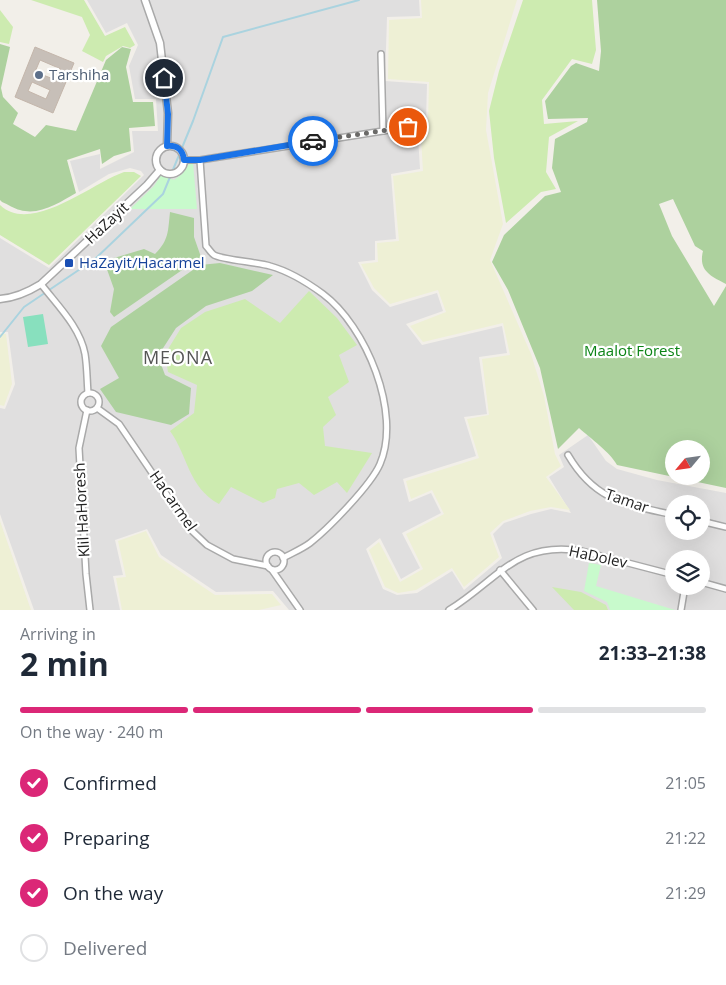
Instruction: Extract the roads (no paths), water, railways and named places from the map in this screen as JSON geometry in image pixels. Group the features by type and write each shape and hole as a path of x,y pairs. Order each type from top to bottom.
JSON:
{"street":[{"path":"145,0 160,43 168,114 167,146"},
{"path":"381,54 383,130"},
{"path":"184,160 200,160 408,127"},
{"path":"167,146 177,147 181,151 184,160 182,167 175,173 170,174 160,170 156,156 158,151 167,146"},
{"path":"200,160 206,246 215,255 270,266 293,276 323,294 338,307 361,340 381,388 387,431 384,452 379,466 362,491 323,532 309,544 283,558"},
{"name":"HaZayit","path":"0,299 8,299 41,284 147,185 160,170"},
{"path":"41,284 79,338 85,353 88,393"},
{"path":"88,393 97,396 100,402 98,408 93,411 87,410 81,402 82,397 88,393"},
{"name":"HaCarmel","path":"98,408 118,424 190,529 207,546 234,558 270,567"},
{"name":"Klil HaHoresh","path":"87,410 79,448 86,574 90,610"},
{"name":"Tamar","path":"568,455 585,480 608,496 630,505 665,513"},
{"path":"710,523 726,527"},
{"name":"HaDolev","path":"449,610 514,560 541,550 570,549 665,573"},
{"path":"286,591 282,576 283,558 279,554 272,553 268,557 270,567 286,591 300,610"},
{"path":"270,567 279,569 283,565"},
{"path":"500,570 533,610"},
{"path":"710,585 726,589"},
{"path":"681,610 684,595"}],"waterway":[{"path":"0,337 24,307 95,259 163,194 193,121 223,37 359,0"}],"place":[{"name":"Tarshiha","path":"39,75"},
{"name":"HaZayit/Hacarmel","path":"69,263"}],"district":[{"name":"MEONA","path":"178,358"}],"park label":[{"name":"Maalot Forest","path":"632,351"}]}
